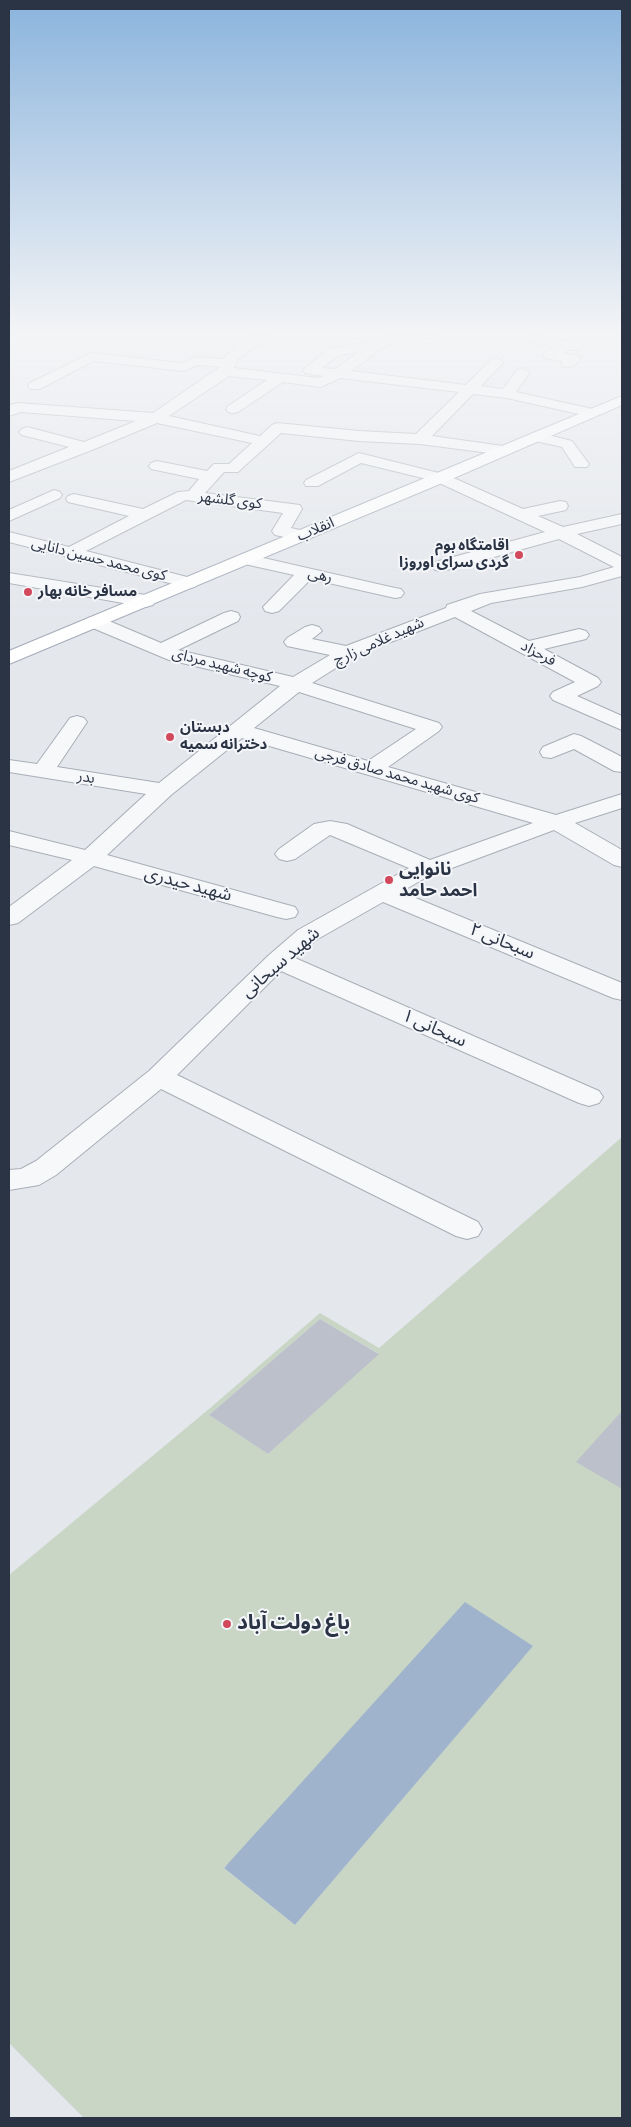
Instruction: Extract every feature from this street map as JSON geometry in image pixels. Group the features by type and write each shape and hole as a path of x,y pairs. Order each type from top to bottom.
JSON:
{"main road":[{"name":"انقلاب","path":"9,658 554,429"}],"street":[{"path":"9,477 129,429"},
{"path":"208,429 263,441"},
{"path":"193,496 220,467 232,469 276,429"},
{"path":"290,429 359,436 420,439 505,450"},
{"path":"420,439 429,429"},
{"path":"27,432 87,447"},
{"path":"536,437 567,444 581,464"},
{"path":"312,483 359,458 441,478 561,533 622,564"},
{"path":"9,462 33,469"},
{"path":"157,466 211,477"},
{"path":"9,516 54,495"},
{"name":"کوی گلشهر","path":"72,552 184,495 294,509 281,531 303,536"},
{"path":"74,499 145,515"},
{"path":"521,515 560,506"},
{"path":"442,566 561,533 622,519"},
{"name":"کوی محمد حسین دانایی","path":"9,537 189,583"},
{"name":"رهی","path":"246,559 300,579 395,593"},
{"path":"52,586 104,561"},
{"name":"شهید غلامی زارچ","path":"9,918 90,858 163,790 296,684 348,652 454,609 487,598 582,582 622,570"},
{"path":"218,571 300,579 331,593"},
{"path":"9,578 146,601"},
{"path":"272,607 300,579"},
{"name":"فرحزاد","path":"454,609 591,682 560,696 622,724"},
{"path":"162,650 231,617"},
{"name":"کوچه شهید مردای","path":"95,622 176,656 296,684 432,727 372,768"},
{"path":"312,631 294,642 348,652"},
{"path":"526,648 579,635"},
{"path":"43,771 77,722"},
{"name":"کوی شهید محمد صادق فرجی","path":"238,730 556,822 622,860"},
{"path":"551,752 574,740 622,766"},
{"name":"بدر","path":"9,766 163,790"},
{"name":"شهید سبحانی","path":"9,1180 28,1178 46,1168 159,1077 278,960 307,935 417,873 556,822 622,802"},
{"path":"287,854 322,829 330,828 339,829 429,868"},
{"name":"شهید حیدری","path":"9,838 90,858 286,912"},
{"name":"سبحانی ۲","path":"382,893 622,992"},
{"name":"سبحانی ۱","path":"278,960 589,1097"},
{"path":"159,1077 468,1229"}],"green space":[{"name":"باغ دولت آباد","path":"622,1137 622,2118 84,2118 9,2043 9,1575 209,1409 320,1313 379,1348","holes":["320,1319 378,1353 268,1454 209,1415","532,1646 295,1925 224,1868 224,1867"]}],"water":[{"path":"465,1602 533,1646 295,1925 224,1868"}],"building":[{"path":"320,1319 379,1354 268,1454 209,1415"},
{"path":"622,1411 622,1489 576,1462"}],"place":[{"name":"اقامتگاه بوم گردی سرای اوروزا","path":"519,555"},
{"name":"مسافر خانه بهار","path":"28,592"},
{"name":"دبستان دخترانه سمیه","path":"170,737"},
{"name":"نانوایی احمد حامد","path":"389,880"},
{"name":"باغ دولت آباد","path":"227,1624"}]}
